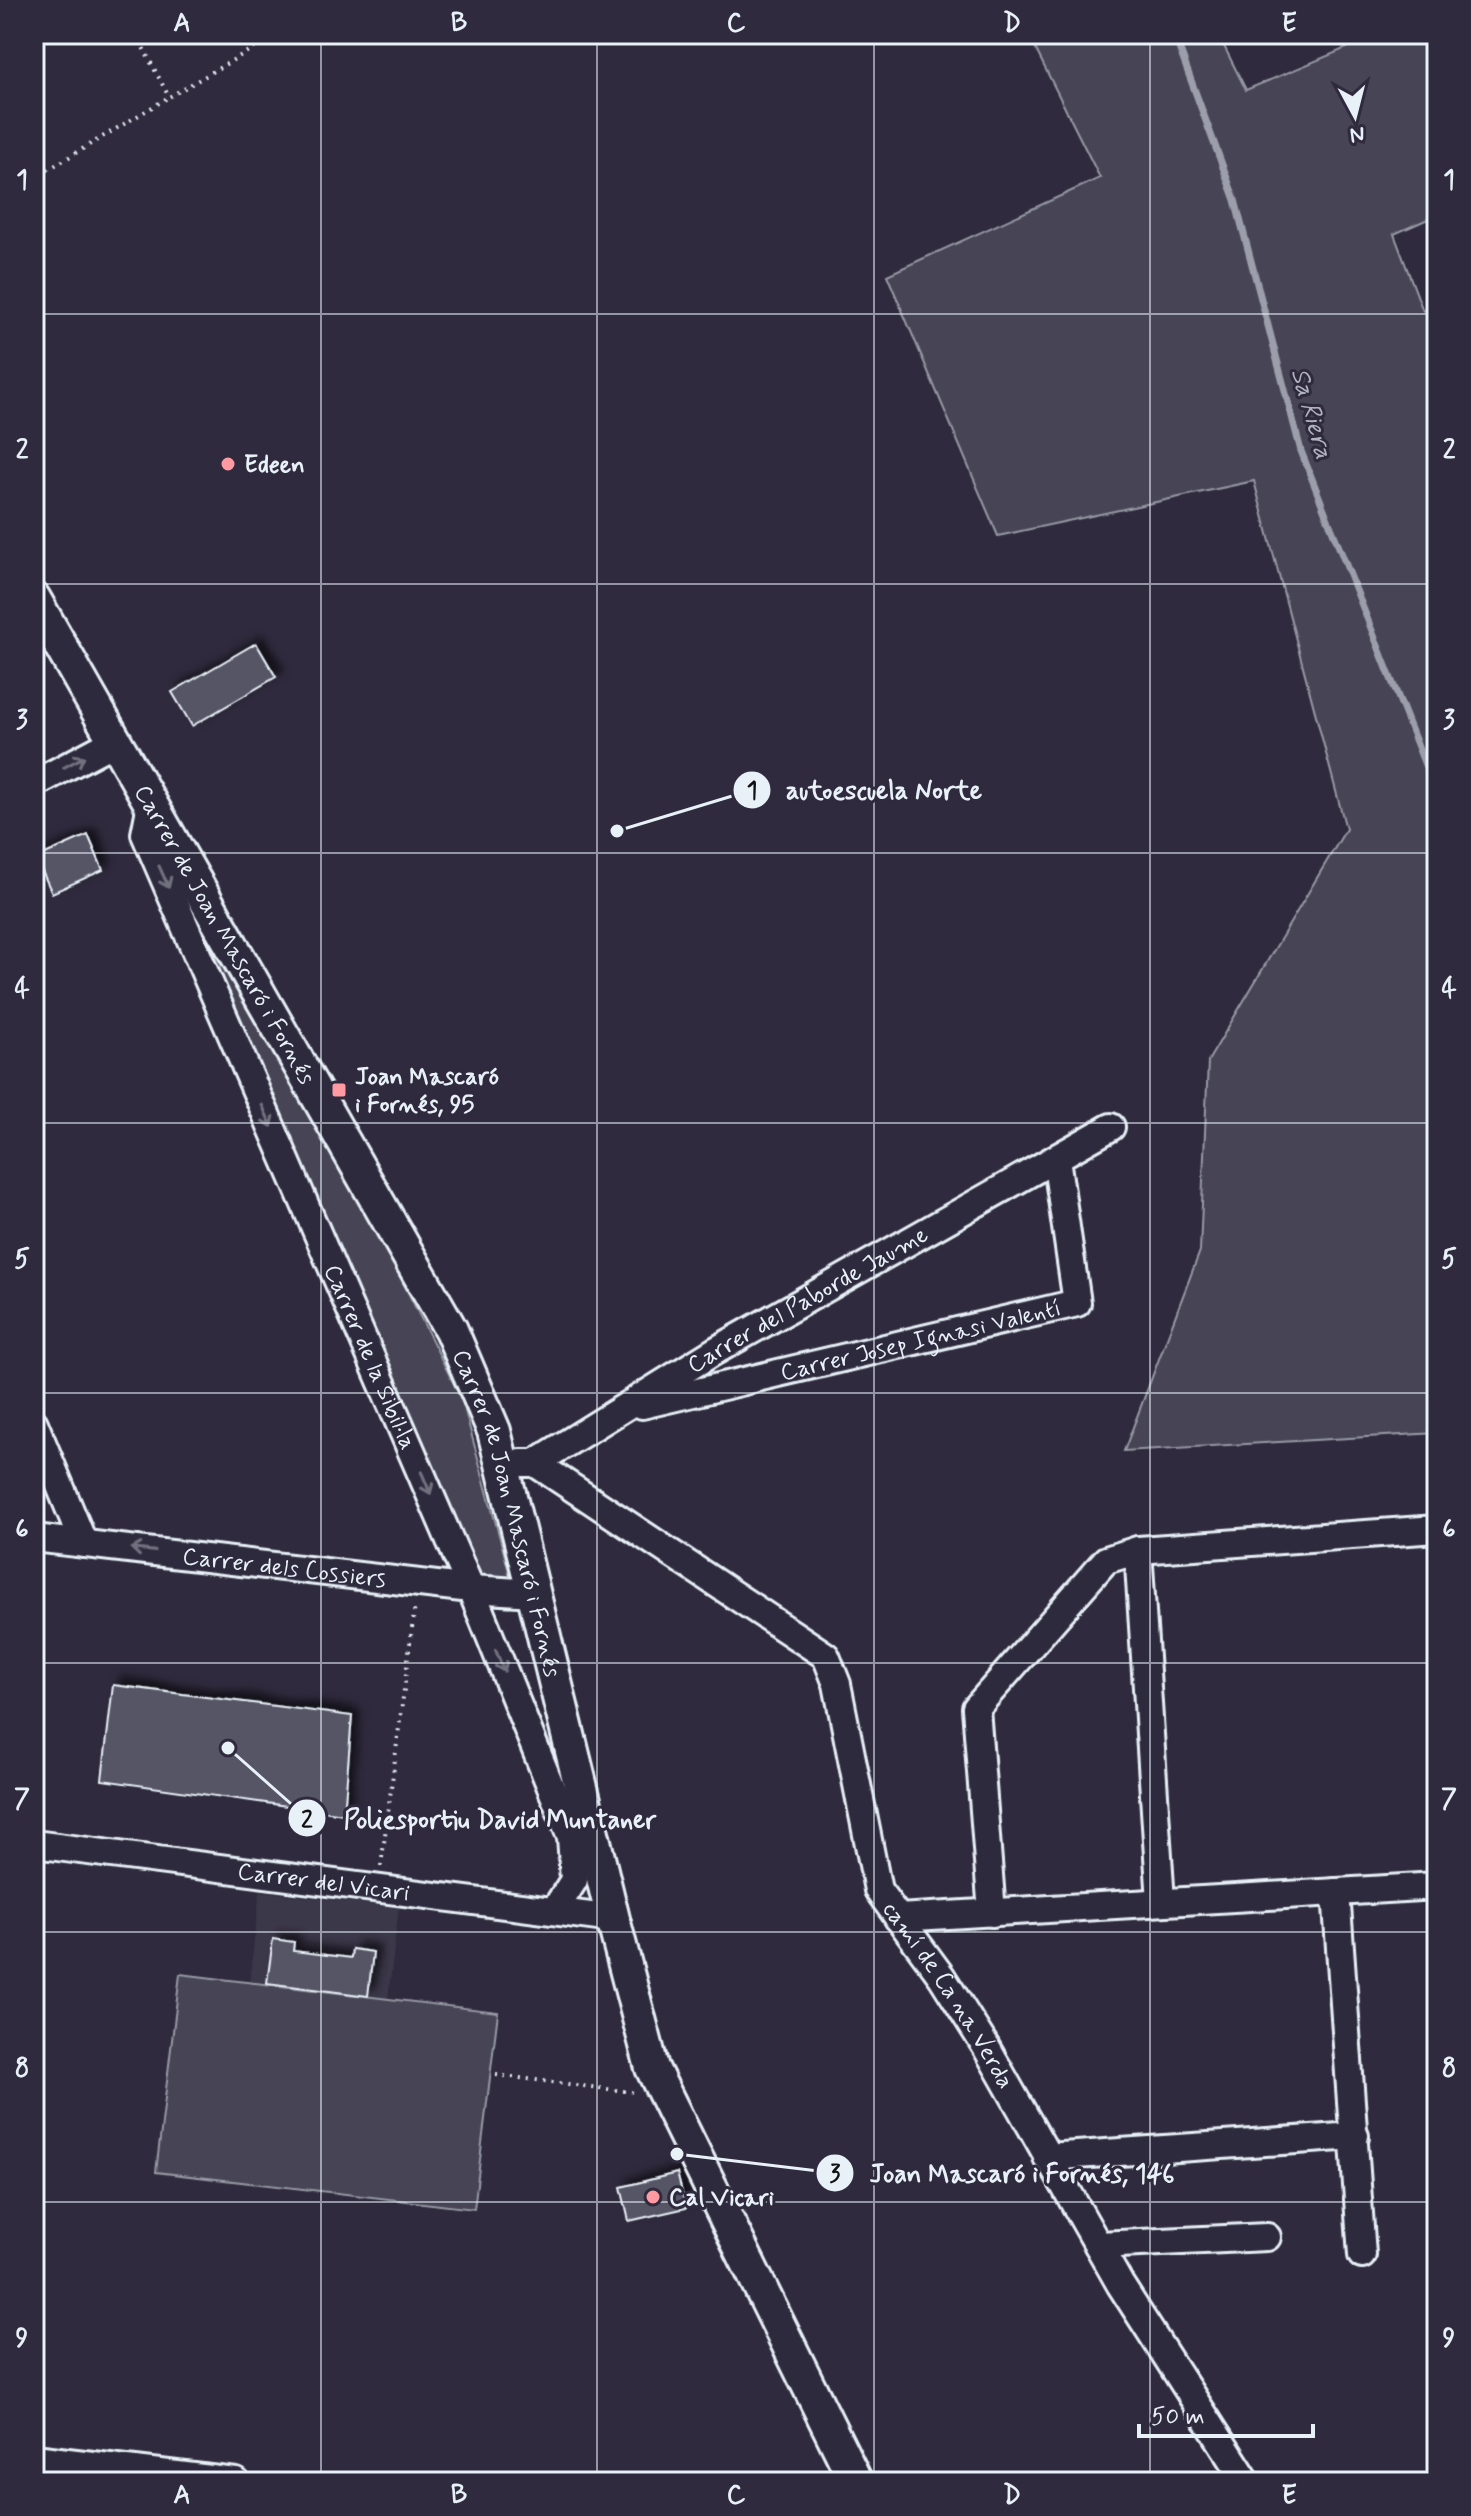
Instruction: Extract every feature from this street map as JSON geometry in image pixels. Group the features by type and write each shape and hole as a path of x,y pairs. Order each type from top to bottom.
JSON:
{"street":[{"name":"Carrer de Joan Mascaró i Fornés","path":"34,599 451,1330 494,1431 652,2068 856,2482"},
{"path":"34,784 115,741"},
{"name":"Carrer de la Sibil·la","path":"151,804 145,834 471,1589 571,1837 574,1880 554,1911"},
{"name":"Carrer del Paborde Jaume","path":"502,1464 535,1463 715,1351 1111,1127"},
{"name":"Carrer Josep Ignasi Valentí","path":"623,1410 1077,1303 1056,1158"},
{"path":"34,1423 84,1544"},
{"name":"camí de Ca na Verda","path":"535,1463 826,1656 837,1684 878,1890 942,1977 986,2047 1098,2245 1247,2482"},
{"path":"992,1913 976,1708 1106,1560 1138,1550 1437,1529"},
{"name":"Carrer dels Cossiers","path":"34,1538 471,1589 533,1593"},
{"path":"1138,1550 1161,1902"},
{"name":"Carrer del Vicari","path":"34,1844 613,1919"},
{"path":"898,1918 1437,1886"},
{"path":"1336,1892 1362,2255"},
{"path":"1047,2157 1355,2136"},
{"path":"1098,2245 1267,2237"},
{"path":"34,2458 236,2482"}],"path":[{"path":"136,34 169,97"},
{"path":"34,178 278,34"},
{"path":"378,1889 418,1582"},
{"path":"496,2075 666,2096"}],"shaded area":[{"path":"1028,34 1218,34 1246,90 1380,34 1437,34 1437,215 1394,234 1423,311 1437,306 1437,1433 1124,1451 1200,1251 1208,1061 1346,829 1254,481 998,536 887,275 1100,178"},
{"path":"180,895 370,1217 462,1400 513,1586 474,1581"},
{"path":"260,1891 399,1908 388,1999 249,1982"},
{"path":"180,1974 498,2012 474,2209 156,2172"}],"building":[{"path":"256,643 276,677 192,726 172,692"},
{"path":"88,835 103,870 52,893 36,858"},
{"path":"113,1685 352,1716 344,1814 102,1780"},
{"path":"273,1939 294,1942 293,1951 351,1958 352,1949 373,1952 368,1996 267,1983"},
{"name":"Cal Vicari","path":"677,2173 686,2208 629,2221 621,2187"}],"waterway":[{"name":"Sa Riera","path":"1174,34 1235,200 1301,451 1437,795"}],"place":[{"name":"Edeen","path":"228,464"},
{"name":"autoescuela Norte","path":"617,831"},
{"name":"Joan Mascaró i Fornés, 95","path":"339,1090"},
{"name":"Poliesportiu David Muntaner","path":"228,1748"},
{"name":"Joan Mascaró i Fornés, 146","path":"677,2154"},
{"name":"Cal Vicari","path":"653,2197"}]}
